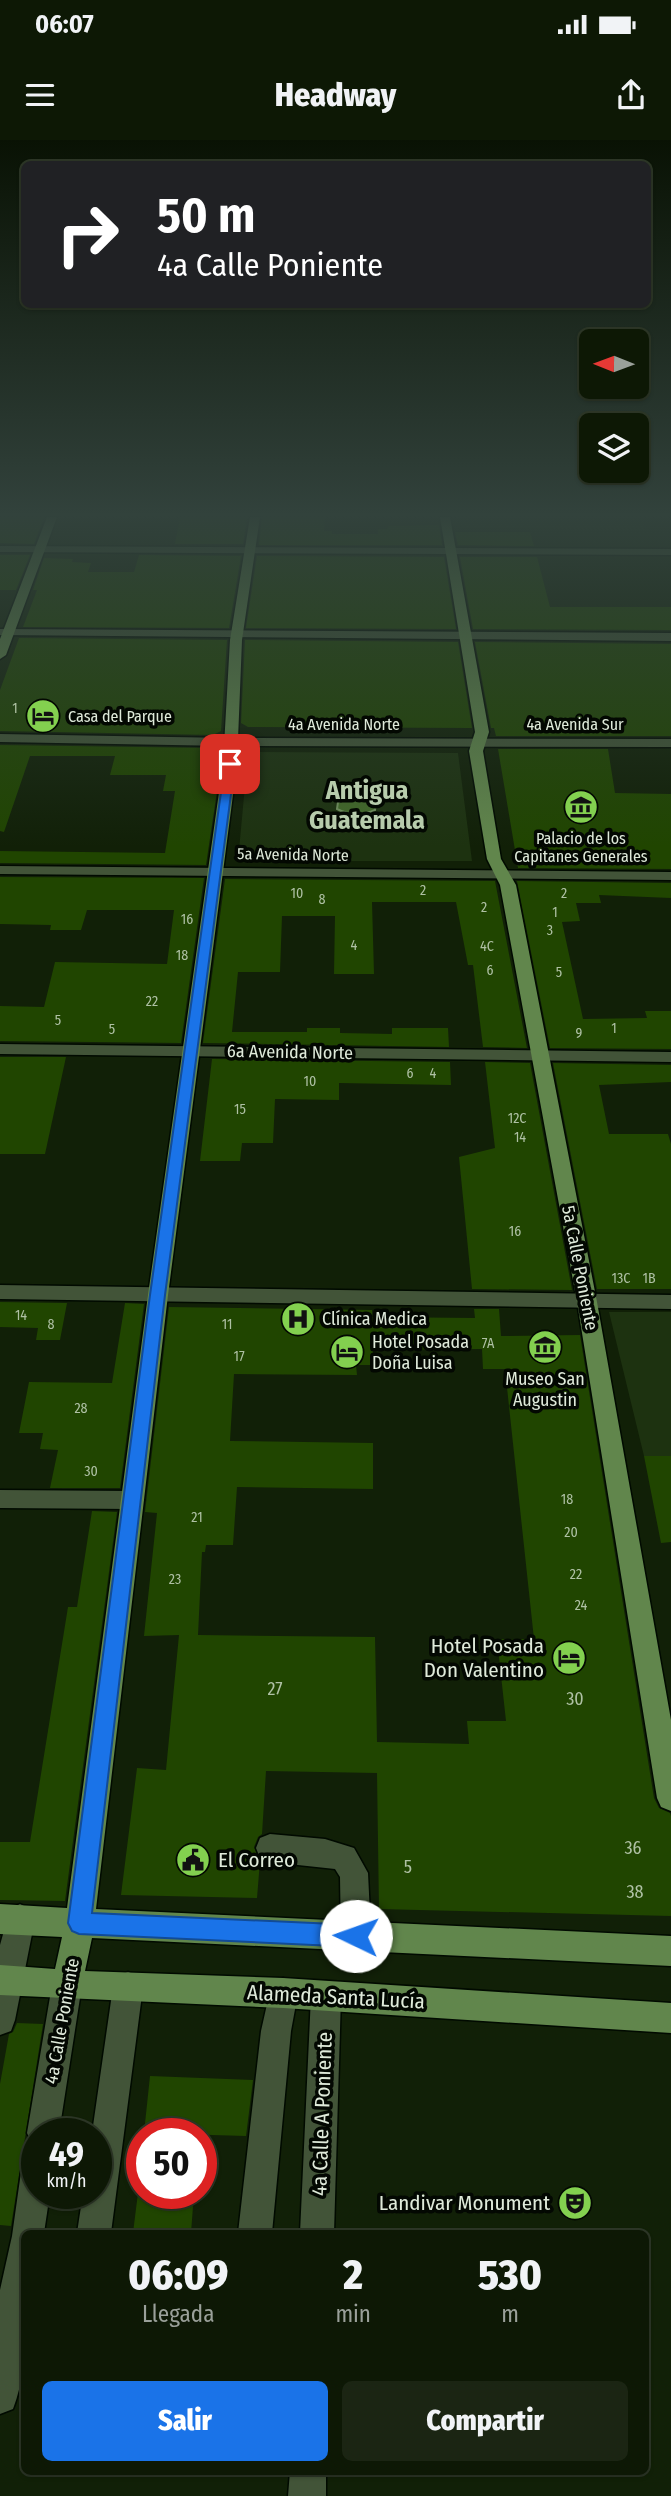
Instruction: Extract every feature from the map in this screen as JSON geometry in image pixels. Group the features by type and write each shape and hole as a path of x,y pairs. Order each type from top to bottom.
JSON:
{"main road":[{"name":"4a Calle Poniente","path":"67,1985 79,1923 158,1295 230,764 228,731 240,627"},
{"name":"5a Calle Poniente","path":"462,627 481,732 476,751 490,838 494,859 508,885 538,1055 587,1302 671,1798"},
{"path":"0,655 5,633"},
{"path":"10,1919 671,1951"},
{"name":"Alameda Santa Lucía","path":"4,1980 283,1993 671,2018"}],"street":[{"path":"5,633 671,637"},
{"name":"4a Avenida Norte","path":"0,738 479,742"},
{"name":"4a Avenida Sur","path":"479,742 671,743"},
{"name":"5a Avenida Norte","path":"0,870 671,876"},
{"name":"6a Avenida Norte","path":"0,1049 671,1057"},
{"path":"0,1292 671,1302"},
{"path":"0,1499 132,1500"},
{"path":"270,1848 325,1853 344,1858 354,1873 356,1936"},
{"path":"0,2020 10,1919"},
{"name":"4a Calle Poniente","path":"45,2118 67,1985"},
{"path":"94,2230 128,1987"},
{"path":"255,2230 276,2031 283,1993"},
{"name":"4a Calle A Poniente","path":"317,2230 326,1996"},
{"path":"27,2230 31,2209"},
{"path":"0,2396 21,2266"},
{"path":"307,2496 308,2475"}],"shaded area":[{"path":"250,752 458,753 472,861 238,861"},
{"path":"349,798 365,798 376,803 375,810 356,814 337,809 338,802"},
{"path":"609,1312 671,1312 671,1456 644,1456"}],"building":[{"path":"23,627 229,627 229,628"},
{"path":"456,627 456,629 246,628"},
{"path":"473,627 671,627 671,630"},
{"path":"19,638 227,640 221,731 213,735 0,731 0,690"},
{"path":"245,640 458,642 472,728 248,727 241,723"},
{"path":"475,642 671,644 671,736 496,736 494,728 491,728"},
{"path":"0,745 212,748 207,791 217,791 206,865 0,863 0,851 165,853 175,791 163,791 166,775 110,775 115,756 30,756 4,832 0,831"},
{"name":"Palacio de los Capitanes Generales","path":"498,749 608,749 615,793 671,794 671,869 518,868"},
{"path":"0,877 204,878 181,1043 0,1041 0,1006 44,1007 55,962 167,964 174,910 87,910 81,930 50,930 51,925 0,924"},
{"path":"225,879 495,881 527,1048 483,1047 473,965 468,965 456,902 372,902 374,974 334,974 335,916 282,916 280,972 238,972 232,1032 307,1032 307,1028 340,1028 340,1033 392,1034 392,1028 448,1028 449,1047 203,1043"},
{"path":"517,881 671,883 671,898 599,895 601,903 576,903 580,921 562,922 583,1019 647,1018 645,1011 671,1011 671,1049 550,1048"},
{"path":"0,1057 66,1057 45,1154 0,1154"},
{"path":"212,1059 450,1062 451,1085 339,1083 339,1100 275,1099 273,1143 242,1143 240,1161 200,1161"},
{"path":"485,1062 530,1063 572,1290 472,1289 459,1157 495,1148"},
{"path":"553,1063 671,1065 671,1082 599,1085 609,1134 668,1134 671,1144 671,1289 597,1289"},
{"path":"0,1302 67,1303 60,1340 36,1340 38,1328 0,1327"},
{"path":"125,1303 144,1304 120,1488 50,1488 58,1450 40,1449 43,1433 19,1433 29,1382 112,1383"},
{"path":"169,1307 372,1310 372,1317 475,1318 474,1309 499,1309 501,1336 580,1335 654,1798 659,1808 671,1816 671,1916 379,1909 377,1773 266,1771 262,1834 254,1847 260,1861 257,1898 121,1895 137,1768 166,1770 179,1635 144,1636 157,1513 145,1512","holes":["482,1349 483,1369 505,1369 534,1639 497,1639 506,1721 467,1721 469,1744 377,1742 375,1637 198,1635 202,1552 205,1552 206,1545 233,1545 237,1487 373,1489 373,1443 230,1441 234,1374 357,1375 356,1365 373,1365 373,1350"]},
{"path":"644,1456 671,1456 671,1542 661,1543"},
{"path":"92,1511 117,1512 65,1901 0,1900 0,1842 30,1842 68,1607 77,1607"},
{"path":"17,2023 43,2024 28,2118 21,2118 21,2163 11,2226 0,2225 0,2084 9,2034"},
{"path":"150,2076 253,2080 246,2136 217,2135 217,2118 146,2118"},
{"path":"136,2209 193,2209 191,2230 133,2230"}],"place":[{"name":"Casa del Parque","path":"43,716"},
{"name":"Palacio de los Capitanes Generales","path":"581,807"},
{"name":"Clínica Medica","path":"298,1319"},
{"name":"Museo San Augustin","path":"545,1347"},
{"name":"Hotel Posada Doña Luisa","path":"347,1352"},
{"name":"Hotel Posada Don Valentino","path":"569,1658"},
{"name":"El Correo","path":"193,1860"},
{"name":"Landivar Monument","path":"575,2203"}],"district":[{"name":"Antigua Guatemala","path":"367,805"}],"route":[{"path":"230,764 158,1295 79,1923 356,1936"}]}
